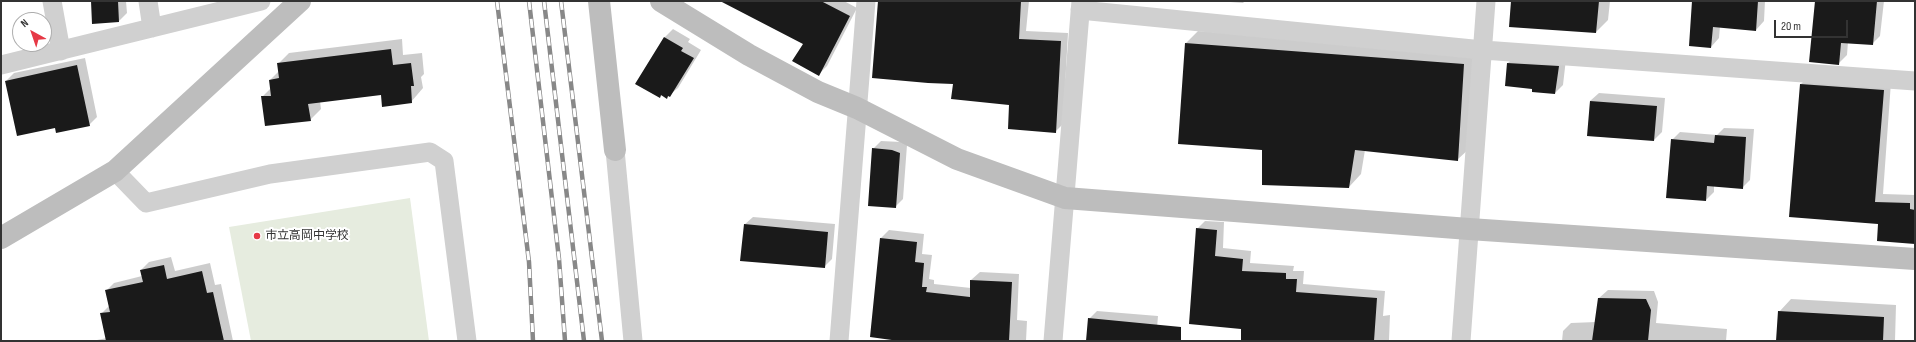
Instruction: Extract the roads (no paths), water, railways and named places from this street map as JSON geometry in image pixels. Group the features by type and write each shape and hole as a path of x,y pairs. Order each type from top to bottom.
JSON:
{"street":[{"path":"52,1 61,51"},
{"path":"148,1 152,28"},
{"path":"1,65 261,1"},
{"path":"1,238 115,171 300,1"},
{"path":"599,1 633,341"},
{"path":"661,1 750,55 818,92 857,108 957,159 1064,198 1469,229 1915,259"},
{"path":"839,341 866,1"},
{"path":"1461,341 1486,1"},
{"path":"1053,341 1080,6 1483,50 1915,81"},
{"path":"115,171 146,203 270,174 430,152 444,161 467,341"}],"railway":[{"path":"497,1 529,262 533,341"},
{"path":"529,1 559,259 565,341"},
{"path":"544,1 584,341"},
{"path":"561,1 602,341"}],"place":[{"name":"市立高岡中学校","path":"257,236"}]}
